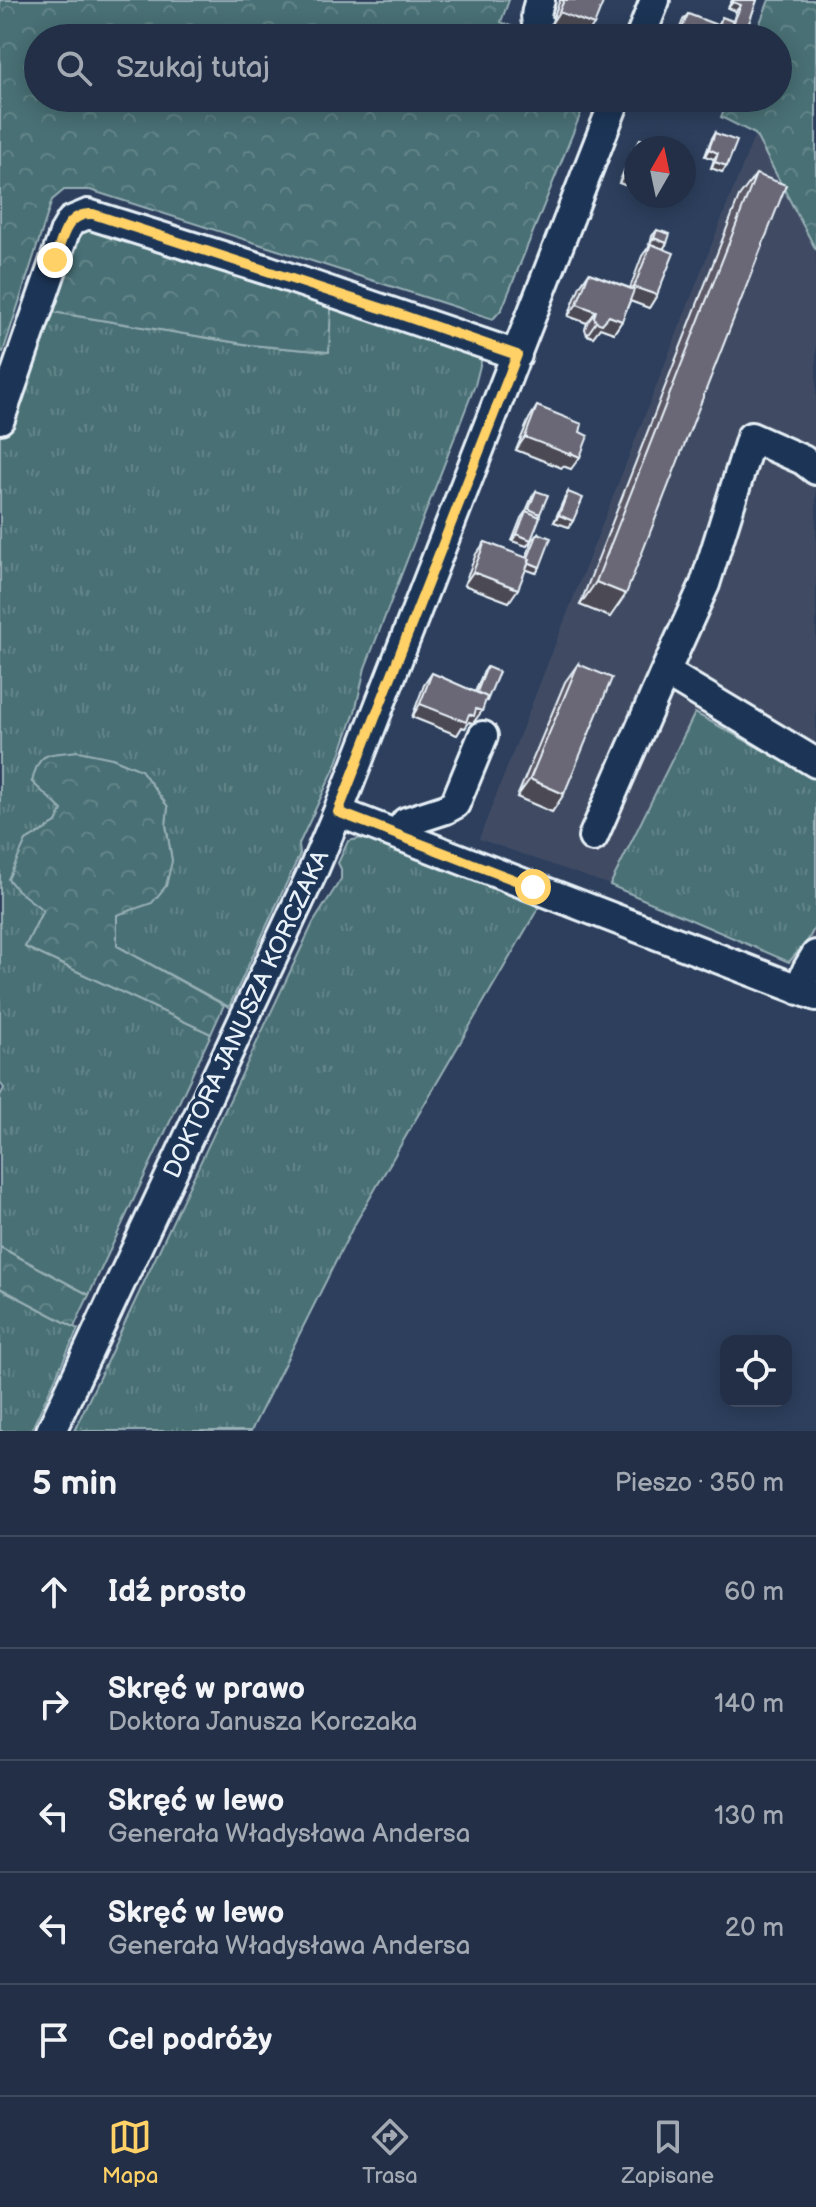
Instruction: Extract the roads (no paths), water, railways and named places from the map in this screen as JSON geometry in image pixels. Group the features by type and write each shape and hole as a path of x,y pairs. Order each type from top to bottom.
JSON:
{"street":[{"path":"537,24 534,15 540,0"},
{"path":"646,24 655,0"},
{"name":"DOKTORA JANUSZA KORCZAKA","path":"51,1431 338,812 611,112"},
{"path":"0,419 6,386 65,231 71,221 88,214 379,307 517,355"},
{"path":"593,837 705,584 751,437 803,460 816,470"},
{"path":"665,672 816,763"},
{"path":"397,835 406,822 455,804 483,736"},
{"path":"338,812 807,993 807,970 816,955"}]}
